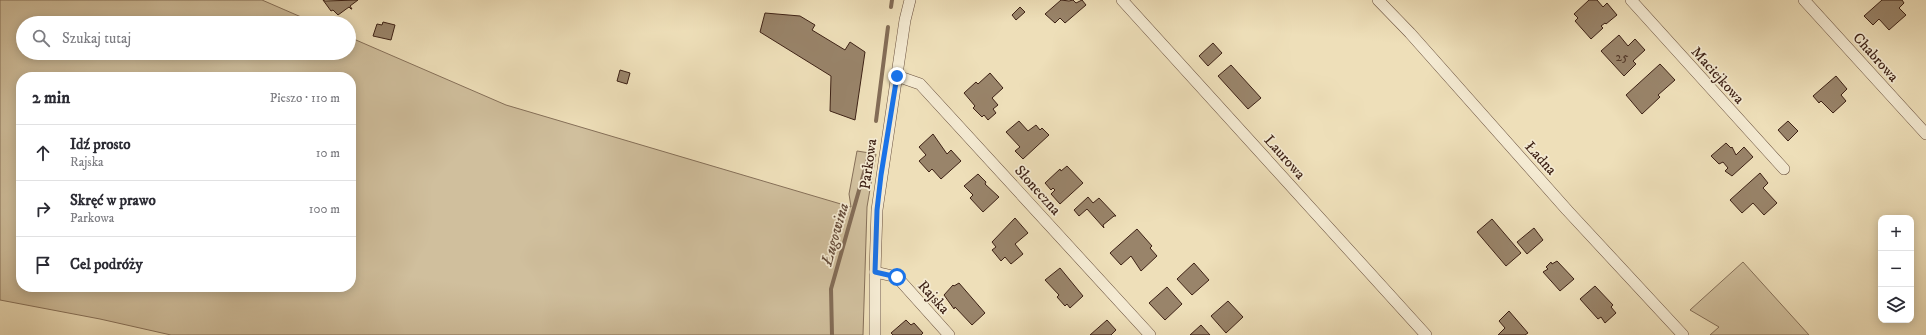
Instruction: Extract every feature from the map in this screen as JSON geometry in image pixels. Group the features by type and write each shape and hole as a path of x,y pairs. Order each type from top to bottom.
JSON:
{"street":[{"name":"Parkowa","path":"875,335 877,210 905,20 910,0"},
{"name":"Laurowa","path":"1122,0 1426,335"},
{"name":"Ładna","path":"1378,0 1410,33 1567,210 1683,335"},
{"name":"Maciejkowa","path":"1631,0 1784,169"},
{"name":"Chabrowa","path":"1804,0 1926,134"},
{"name":"Słoneczna","path":"897,76 920,84 1150,335"},
{"name":"Rajska","path":"875,272 897,277 949,335"}],"shaded area":[{"path":"0,0 262,0 299,16 16,16 16,60 356,60 356,40 506,105 851,207 849,194 857,151 876,154 867,207 863,335 171,335 100,319 0,300"},
{"path":"1743,262 1809,335 1710,335 1719,327 1690,310"}],"building":[{"path":"323,0 358,0 350,6 352,9 349,7 338,15 333,10 331,11"},
{"path":"1061,0 1073,0 1076,3 1082,0 1086,5 1065,23 1060,18 1055,23 1045,14"},
{"path":"1589,0 1597,0 1603,7 1607,3 1617,15 1601,26 1603,28 1591,39 1575,21 1578,18 1574,14"},
{"path":"1882,0 1902,0 1904,3 1899,8 1906,15 1889,30 1879,19 1873,25 1864,16"},
{"path":"1020,7 1025,12 1016,20 1012,15"},
{"path":"765,13 800,16 815,25 812,30 845,50 850,42 865,52 855,120 830,111 831,76 760,32"},
{"path":"383,22 395,25 391,40 373,36 377,24 382,25"},
{"path":"1619,35 1628,46 1635,39 1645,50 1633,61 1636,64 1624,76 1601,51"},
{"path":"1213,43 1222,53 1208,66 1199,56"},
{"path":"1660,64 1675,80 1658,95 1660,97 1642,114 1626,95"},
{"path":"1231,65 1261,98 1248,109 1218,76"},
{"path":"620,70 630,73 627,84 617,81"},
{"path":"990,73 1003,88 992,98 998,105 993,109 996,113 988,120 984,115 982,117 973,108 975,106 964,93 976,82 978,84"},
{"path":"1836,76 1847,89 1841,95 1846,101 1833,113 1821,101 1819,103 1813,96"},
{"path":"1019,121 1028,131 1036,125 1040,130 1042,128 1049,135 1023,159 1015,151 1020,147 1006,132"},
{"path":"1788,121 1798,131 1788,141 1778,130"},
{"path":"933,134 947,154 951,150 961,161 941,179 932,169 929,172 919,161 926,155 919,147"},
{"path":"1726,143 1731,148 1732,147 1736,155 1744,147 1753,157 1732,176 1725,171 1728,168 1723,162 1719,164 1711,156"},
{"path":"1067,166 1083,183 1060,204 1051,194 1055,190 1053,188 1051,190 1045,183 1060,169 1061,171"},
{"path":"1760,173 1768,183 1763,188 1777,203 1764,215 1753,203 1742,213 1730,200"},
{"path":"978,174 986,182 985,184 999,197 983,212 970,198 973,195 964,186"},
{"path":"1088,197 1093,203 1099,198 1116,216 1103,225 1104,228 1087,209 1079,216 1074,210"},
{"path":"1015,218 1028,233 1015,244 1023,254 1011,264 1005,257 1001,261 992,250 996,247 992,242"},
{"path":"1492,219 1521,253 1506,266 1477,232"},
{"path":"1534,228 1543,240 1527,254 1517,242"},
{"path":"1137,229 1152,246 1150,248 1157,256 1141,271 1131,256 1121,265 1110,253"},
{"path":"1557,261 1574,279 1560,291 1543,272 1548,269 1546,267 1551,262 1552,264"},
{"path":"1194,263 1209,280 1192,295 1177,279"},
{"path":"1060,268 1083,296 1070,308 1067,304 1065,306 1057,297 1059,295 1045,280"},
{"path":"959,283 985,313 972,325 955,307 954,309 944,295 953,285 954,286"},
{"path":"1595,286 1613,305 1611,307 1616,313 1605,323 1601,317 1598,319 1580,299"},
{"path":"1167,287 1182,304 1165,320 1149,303"},
{"path":"1228,301 1243,317 1226,333 1211,316"},
{"path":"1509,311 1528,333 1525,335 1498,335 1505,328 1499,321"},
{"path":"906,320 911,325 914,323 923,333 921,335 893,335 891,333"},
{"path":"1107,320 1116,330 1111,335 1090,335"},
{"path":"1201,325 1210,335 1190,335"}],"waterway":[{"name":"Ługowina","path":"891,7 892,0"},
{"name":"Ługowina","path":"876,121 888,27"},
{"name":"Ługowina","path":"832,335 831,289 873,141"}],"route":[{"path":"897,76 881,175 877,210 875,272 897,277"}]}
